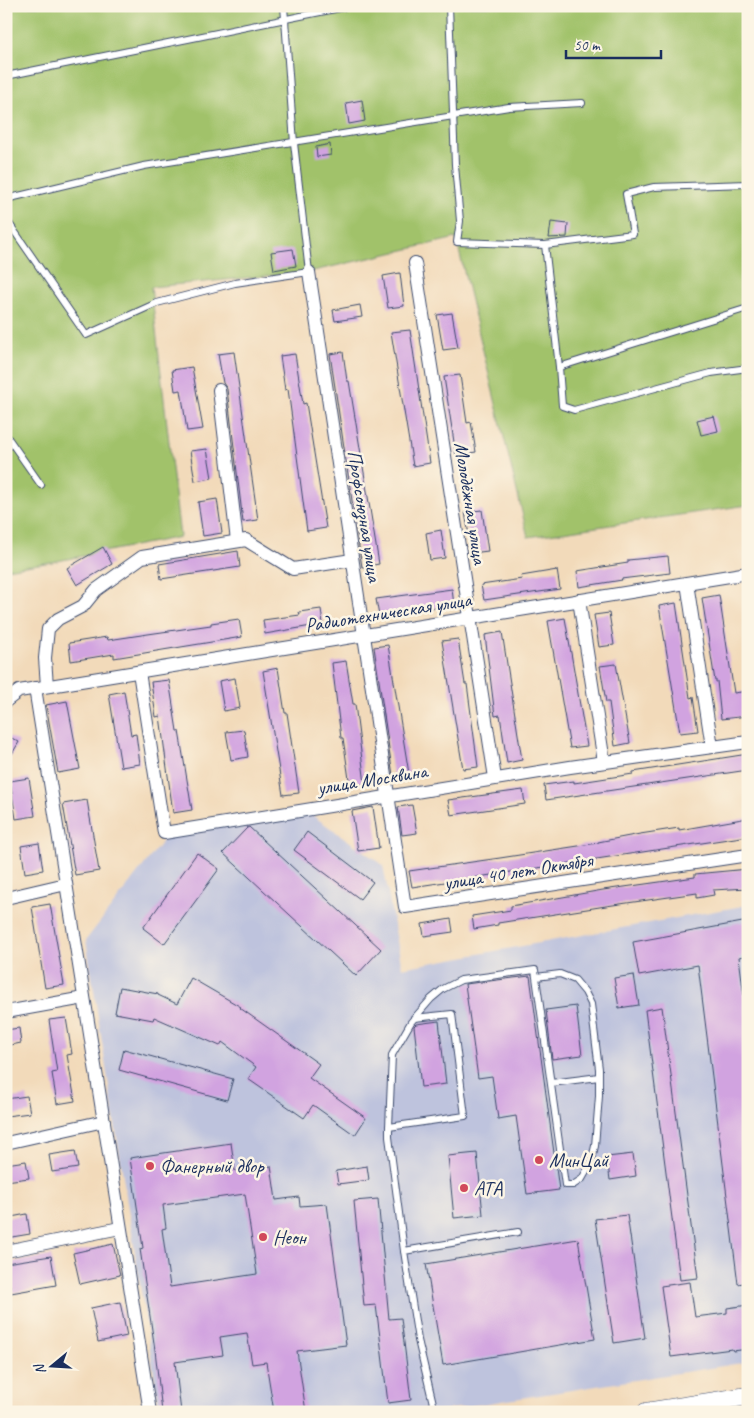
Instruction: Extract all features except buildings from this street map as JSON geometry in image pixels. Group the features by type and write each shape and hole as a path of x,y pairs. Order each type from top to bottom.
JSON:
{"street":[{"name":"Молодёжная улица","path":"415,263 495,778"},
{"name":"Профсоюзная улица","path":"309,272 388,795"},
{"path":"219,390 237,541"},
{"path":"150,1412 66,884 41,687 48,629 58,619 83,606 96,590 142,557 246,540 293,569 352,560"},
{"name":"Радиотехническая улица","path":"6,702 19,691 41,687 748,573"},
{"path":"687,583 712,747"},
{"path":"579,600 604,762"},
{"name":"улица Москвина","path":"139,672 164,833 495,778 748,742"},
{"name":"улица 40 лет Октября","path":"388,795 405,907 748,855"},
{"path":"6,898 66,884"},
{"path":"6,1012 84,998"},
{"path":"6,1143 104,1121"},
{"path":"6,1251 120,1228"},
{"path":"646,1412 730,1405 748,1396"}],"lane":[{"path":"6,219 86,335 157,303 235,283 309,272 294,143 284,6"},
{"path":"6,76 350,6"},
{"path":"449,6 455,165 460,221 457,242 545,245 632,234 626,194 654,187 748,184"},
{"path":"6,199 144,166 509,107 582,103"},
{"path":"545,245 562,406 574,410 711,373 748,368"},
{"path":"559,367 748,308"},
{"path":"6,435 41,485"},
{"path":"435,1412 418,1340 389,1137 392,1054 414,1018 430,999 443,989 461,980 535,970 565,1185 573,1184 582,1178 591,1163 595,1146 599,1077 591,1004 585,992 575,980 560,974 536,977"},
{"path":"389,1128 465,1116 452,1014 414,1018"},
{"path":"551,1083 599,1077"},
{"path":"404,1251 518,1232"}],"shaded area":[{"path":"302,808 383,865 402,968 748,905 748,1362 433,1412 160,1412 86,940 168,834"}],"green space":[{"path":"6,6 748,6 748,505 528,537 456,238 309,272 151,287 180,537 6,569"}],"place":[{"name":"МинЦай","path":"539,1160"},
{"name":"Фанерный двор","path":"150,1166"},
{"name":"АТА","path":"464,1188"},
{"name":"Неон","path":"263,1237"}]}
